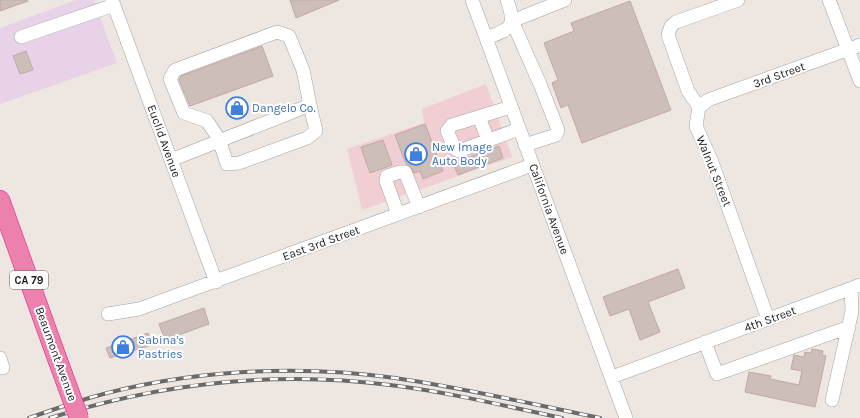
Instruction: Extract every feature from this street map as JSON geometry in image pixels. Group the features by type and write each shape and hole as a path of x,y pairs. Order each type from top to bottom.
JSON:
{"highway":[{"name":"Beaumont Avenue","path":"0,200 80,418"}],"street":[{"name":"California Avenue","path":"472,0 626,418"},
{"path":"507,0 512,15 512,22 540,84 558,130 556,135 525,145"},
{"path":"486,38 504,31 512,22 565,0"},
{"path":"699,107 688,92 669,42 668,35 671,26 676,22 738,0"},
{"path":"829,0 854,47 860,81"},
{"path":"21,36 113,2"},
{"name":"Euclid Avenue","path":"113,2 216,282"},
{"path":"277,32 289,36 303,70 310,105 316,131 307,138 239,162 227,164 220,139 207,121 184,113 170,79 175,70 277,32"},
{"name":"3rd Street","path":"699,107 708,100 854,47"},
{"path":"171,160 220,139 310,105"},
{"path":"511,107 452,125 447,131 457,151 519,128"},
{"name":"Walnut Street","path":"699,107 696,126 712,162 768,319"},
{"path":"480,117 488,140"},
{"name":"East 3rd Street","path":"108,314 139,309 216,282 532,165"},
{"path":"398,214 386,181 387,176 405,172 419,207"},
{"path":"832,400 849,327 856,287"},
{"name":"4th Street","path":"612,377 856,287"},
{"path":"705,342 717,374 849,327"}],"shaded area":[{"path":"76,0 94,0 117,63 0,104 0,28"},
{"path":"486,84 512,157 362,210 347,149 424,123 422,109"}],"building":[{"path":"0,0 27,0 28,1 0,11"},
{"path":"290,0 339,0 296,18"},
{"path":"630,1 671,110 582,143 568,105 561,108 552,83 558,80 544,43 574,31 571,23"},
{"path":"262,46 273,76 190,106 179,80 181,76"},
{"path":"26,51 33,70 20,74 13,56"},
{"path":"425,124 443,171 423,179 420,171 414,173 410,166 406,164 395,135"},
{"path":"383,140 392,165 370,173 361,147"},
{"path":"499,146 503,158 458,175 453,163"},
{"path":"678,269 685,288 648,302 660,332 640,340 629,309 610,316 603,297"},
{"path":"204,308 209,324 165,340 159,324"},
{"path":"148,333 152,345 110,358 106,348"},
{"path":"812,349 823,351 822,355 826,356 815,407 745,392 749,372 771,376 770,379 799,385 802,371 791,369 794,355 804,357 805,352 811,353"}],"railway":[{"path":"29,418 89,398 164,381 241,372 280,371 319,371 395,378 472,391 600,418"},
{"path":"50,418 92,406 176,388 218,383 304,379 347,381 433,391 562,418"}],"place":[{"name":"Dangelo Co.","path":"237,108"},
{"name":"New Image Auto Body","path":"416,154"},
{"name":"Sabina's Pastries","path":"123,347"}]}
